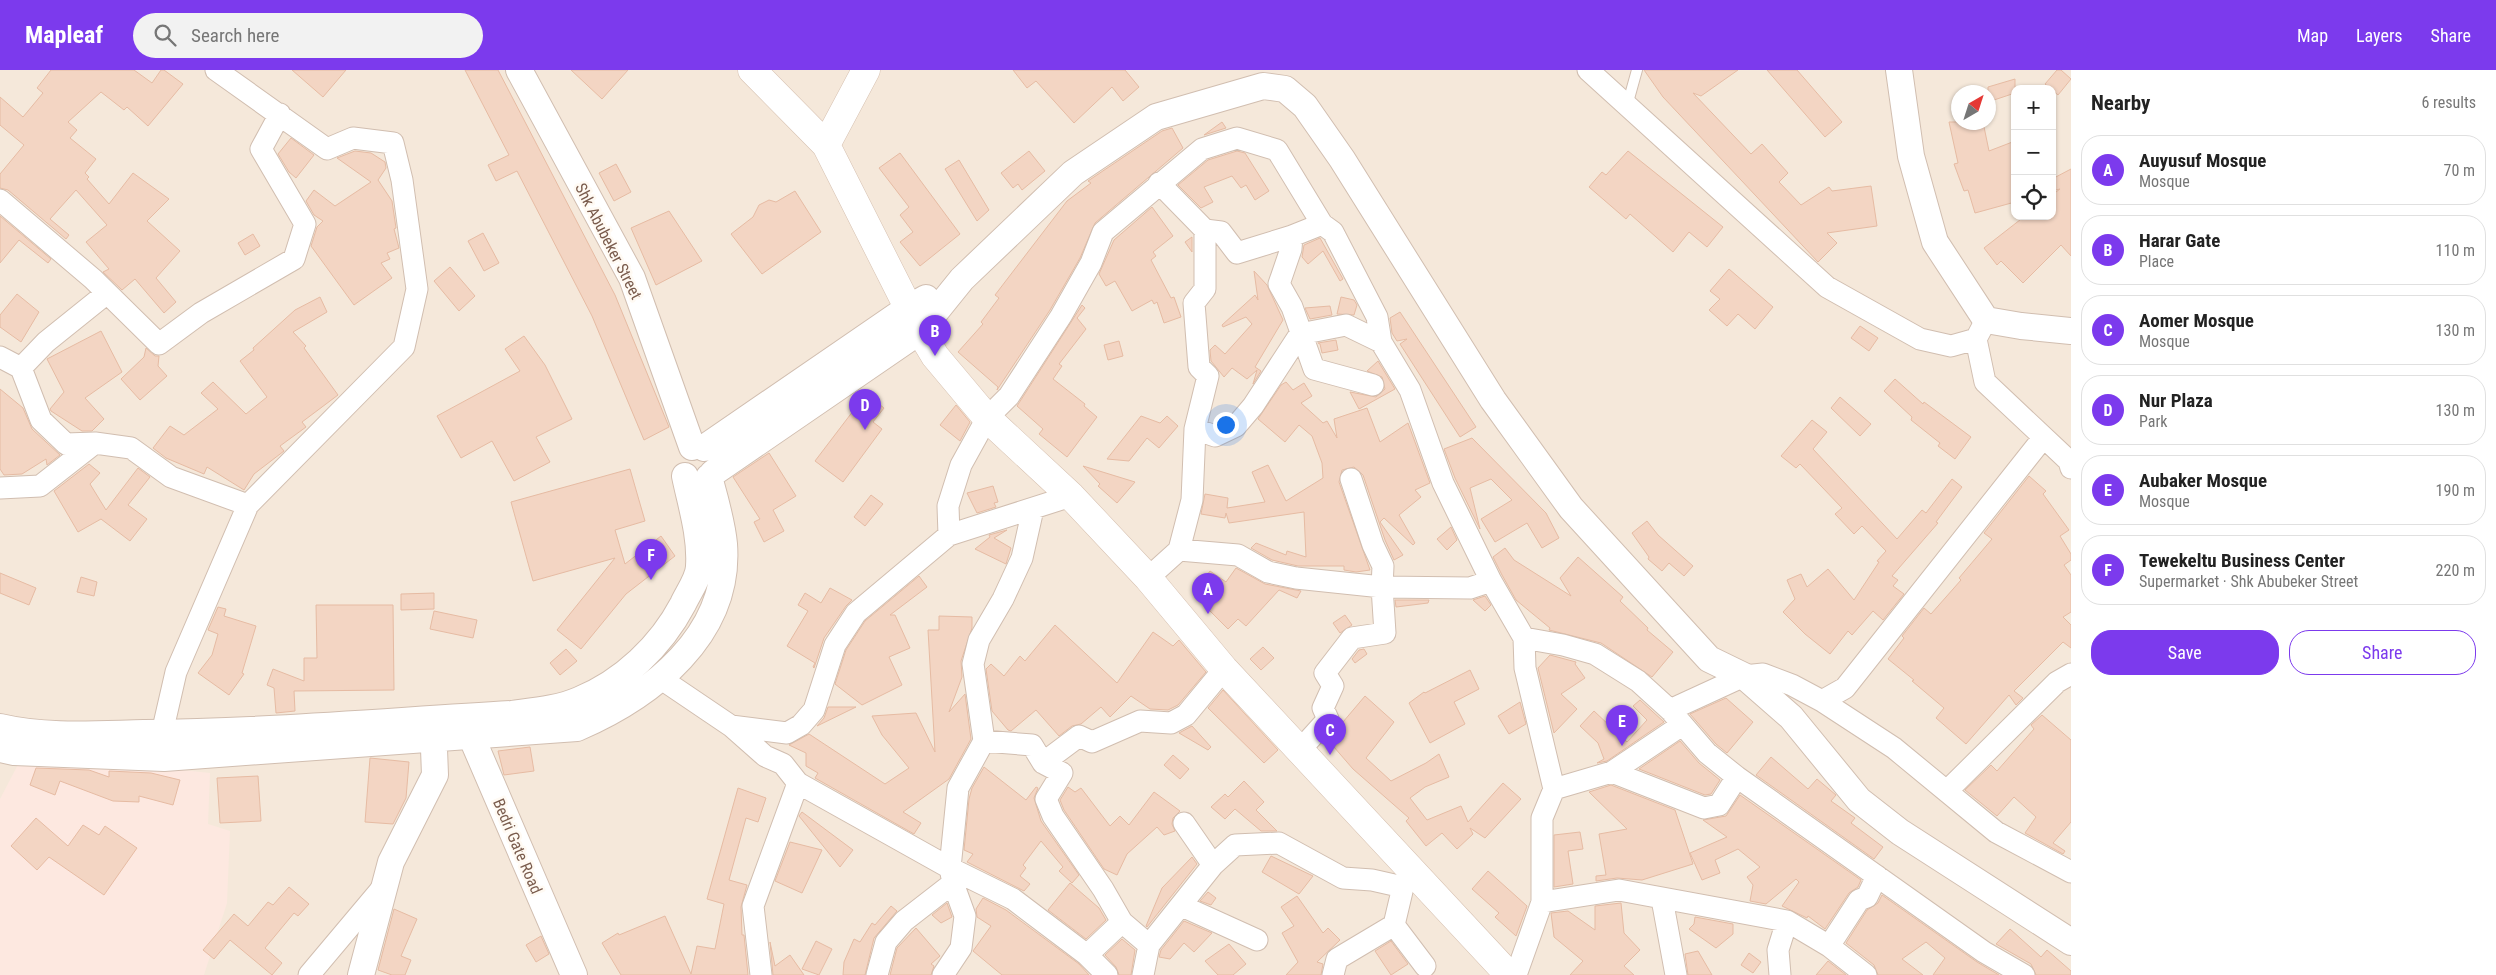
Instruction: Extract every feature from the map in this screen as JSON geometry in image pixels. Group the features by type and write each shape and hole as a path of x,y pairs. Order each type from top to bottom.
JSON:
{"main road":[{"path":"752,70 826,145 914,320 935,356 987,418 1070,496 1148,578 1224,669 1298,751 1509,975"},
{"path":"826,145 866,70"}],"street":[{"path":"163,746 176,672 248,505 404,347 417,289 402,180 393,143 353,138 327,150 280,114 216,70"},
{"name":"Shk Abubeker Street","path":"519,70 632,278 698,448"},
{"path":"1588,70 1827,287 1920,339 1951,346 1981,329 2021,326 2071,331"},
{"path":"1899,70 1911,156 1935,242 1981,329 1986,382 2069,461 2071,468"},
{"path":"467,726 512,714 550,709 578,700 615,681 658,642 673,623 699,568 698,541 702,475 805,395 914,320 962,278 1072,173 1156,117 1263,86 1285,89 1305,106 1342,159 1493,400 1571,508 1709,659 1744,676 1791,717 1859,800 1900,832 2071,942"},
{"path":"0,200 107,293 159,344 201,313 294,259 305,224 261,149 280,114"},
{"path":"949,535 948,506 961,465 987,418 1009,396 1060,316 1091,263 1103,232 1159,183 1202,149 1237,138 1277,150 1322,224 1333,232 1377,317 1381,342 1410,390 1443,483 1491,582 1524,638 1525,668 1554,789 1542,818 1542,902 1516,975"},
{"path":"1159,183 1205,230 1221,232 1237,253 1292,236 1322,224"},
{"path":"1148,578 1180,550 1192,500 1195,429 1208,376 1199,367 1194,303 1204,288 1205,230"},
{"path":"1292,236 1291,249 1279,284 1292,307 1314,369 1374,385"},
{"path":"21,368 46,342 107,293"},
{"path":"1195,429 1215,436 1236,426 1253,406 1300,334 1346,326 1381,342"},
{"path":"0,357 21,368 41,420 66,444 94,443 131,448 171,477 248,505"},
{"path":"0,749 14,752 163,746 467,726 577,728 610,714 680,662 702,634 721,585 724,545 702,475 680,465 683,454 805,395"},
{"path":"1822,701 1845,688 2043,438"},
{"path":"0,488 40,486 94,443"},
{"path":"1298,751 1328,719 1323,708 1333,686 1325,674 1352,638 1385,633 1382,587 1383,566 1373,545 1351,479"},
{"path":"731,726 787,733 801,726 814,710 835,645 856,612 949,535 1070,496"},
{"path":"943,975 961,948 965,916 952,876 958,788 984,741 973,664 979,640 1004,599 1022,558 1033,508"},
{"path":"1180,550 1238,555 1268,572 1296,578 1382,587 1470,588 1491,582"},
{"path":"693,582 721,585"},
{"path":"1524,638 1595,654 1638,681 1676,718 1707,753 1737,777 1984,952 2024,975"},
{"path":"1043,763 1078,736 1092,742 1140,721 1171,723 1186,715 1224,669"},
{"path":"1554,789 1612,772 1676,718 1744,676 1763,674 1792,685 1822,701 1894,748 1996,832 2071,872"},
{"path":"1947,792 2057,682 2071,674"},
{"path":"660,678 731,726 765,756 783,764 798,784 952,876 1013,899 1088,955 1107,975"},
{"path":"599,690 610,714"},
{"name":"Bedri Gate Road","path":"467,726 574,975"},
{"path":"0,727 18,732 163,746"},
{"path":"361,975 391,862 435,774 433,728"},
{"path":"984,741 1032,746 1043,763 1062,773 1046,799 1052,816 1104,889 1122,922 1149,945"},
{"path":"1612,772 1704,808 1719,805 1737,777"},
{"path":"761,975 753,906 798,784"},
{"path":"1184,824 1213,865"},
{"path":"1143,975 1149,945 1213,865 1234,845 1279,843 1342,878 1372,880 1403,887 1394,925 1337,959 1333,975"},
{"path":"877,975 886,942 904,921 952,876"},
{"path":"1829,946 1859,900 1868,897 1877,876"},
{"path":"309,975 385,885"},
{"path":"1542,902 1619,890 1787,921 1829,946 1866,975"},
{"path":"1662,899 1676,975"},
{"path":"1182,906 1257,940"},
{"path":"1780,975 1778,950 1787,921"},
{"path":"1088,955 1122,922"},
{"path":"1394,925 1425,966"}],"lane":[{"path":"1628,106 1637,70"}],"shaded area":[{"path":"0,70 2071,70 2071,975 0,975"},
{"path":"24,753 210,773 208,824 230,831 227,903 204,975 0,975 0,799"}],"building":[{"path":"51,70 134,70 152,83 161,70 164,70 183,84 148,126 127,107 124,110 101,92 68,122 77,130 70,138 96,159 85,173 89,177 87,179 109,204 133,173 169,199 147,221 180,251 156,278 176,302 164,313 135,279 122,290 103,272 109,269 86,242 107,225 76,190 50,219 69,235 66,239 8,190 0,188 0,174 24,145 0,125 0,97 23,117 43,93 37,88"},
{"path":"292,70 346,70 323,97"},
{"path":"465,70 498,70 615,295 669,427 644,440 592,316 517,171 496,181 488,165 509,155"},
{"path":"571,70 628,70 602,99"},
{"path":"1013,70 1125,70 1139,87 1123,101 1112,87 1074,123 1036,81 1027,88"},
{"path":"1644,70 1738,70 1701,96 1693,93 1751,154 1762,144 1788,173 1779,182 1801,205 1829,187 1832,191 1871,186 1877,226 1827,233 1837,243 1818,262 1663,97"},
{"path":"1767,70 1797,70 1842,122 1825,137"},
{"path":"2057,70 2061,70 2071,79 2058,95 2056,93 2056,85 2045,84"},
{"path":"2015,79 2015,85 2011,85 2011,94 1996,99 1995,85"},
{"path":"1222,122 1226,128 1204,135"},
{"path":"1949,122 1951,122 1951,130 1985,130 1989,151 2011,143 2011,203 1975,213 1968,190 1964,191 1954,164 1958,163"},
{"path":"1172,128 1183,148 1095,223 1080,258 1050,310 997,390 998,387 958,352 983,324 981,322 999,298 995,295 1067,201 1091,183 1088,181 1162,131"},
{"path":"291,138 314,155 296,178 289,172 278,154"},
{"path":"355,151 371,153 385,162 386,168 378,180 392,201 396,228 394,229 399,248 387,253 390,259 381,263 392,278 354,305 311,246 317,227 323,221 314,215 306,201 314,190 335,206 371,182 337,158"},
{"path":"1029,151 1045,171 1022,190 1018,184 1013,188 1001,173"},
{"path":"1237,151 1245,153 1269,191 1255,200 1246,185 1241,188 1232,176 1204,187 1213,202 1201,208 1178,185 1208,160"},
{"path":"1628,151 1723,227 1707,247 1689,232 1673,252 1630,214 1626,219 1589,187 1602,172 1606,175"},
{"path":"900,153 960,234 920,266 900,242 913,232 900,215 909,207 879,168"},
{"path":"959,160 989,210 977,221 945,169"},
{"path":"616,164 631,192 614,201 599,173"},
{"path":"2071,169 2071,256 2061,245 2023,283 2001,261 1997,265 1984,248 2020,220 2056,220 2056,192 2060,189 2056,190 2056,177"},
{"path":"795,191 821,232 762,274 731,234 753,217 759,205 769,200 776,202"},
{"path":"1152,207 1173,236 1153,252 1156,256 1151,260 1171,298 1174,297 1181,317 1164,323 1157,302 1154,304 1152,300 1132,311 1115,281 1106,286 1099,274 1114,240"},
{"path":"669,211 702,261 656,285 631,228"},
{"path":"0,216 51,259 48,263 19,240 0,263"},
{"path":"483,233 499,263 484,271 468,241"},
{"path":"253,234 260,246 245,255 238,243"},
{"path":"1192,237 1192,252 1185,242"},
{"path":"1320,238 1343,279 1340,281 1323,251 1308,264 1302,257 1304,245"},
{"path":"450,267 475,296 459,311 434,281"},
{"path":"1729,269 1773,307 1755,329 1738,314 1727,326 1709,310 1720,299 1710,291"},
{"path":"1254,271 1267,285 1283,320 1255,367 1261,371 1253,384 1257,370 1247,379 1232,368 1224,377 1211,361 1210,350 1215,345 1225,354 1252,324 1246,317 1223,327 1222,325 1255,295 1258,300"},
{"path":"17,294 39,312 21,342 0,327 0,315"},
{"path":"320,297 327,312 293,332 306,346 304,348 338,395 302,422 306,427 280,446 284,451 254,474 244,490 207,467 204,474 166,458 153,448 170,426 184,435 218,409 201,393 213,382 246,414 267,397 240,361 295,310"},
{"path":"1341,297 1354,300 1357,305 1354,315 1337,314"},
{"path":"1082,305 1085,308 1077,318 1086,329 1059,364 1062,366 1053,379 1085,404 1084,406 1097,417 1067,457 1039,434 1043,429 1017,406"},
{"path":"1330,306 1332,315 1310,319 1305,308"},
{"path":"1400,312 1476,427 1460,437 1400,344 1407,339 1397,341 1392,333 1390,318"},
{"path":"1860,326 1878,338 1869,351 1851,338"},
{"path":"101,331 122,372 85,398 104,419 92,431 82,431 50,409 64,392 47,359"},
{"path":"524,336 545,365 572,419 536,437 550,462 514,481 492,441 461,458 437,416 520,371 505,349"},
{"path":"1336,340 1338,350 1322,353 1318,343"},
{"path":"1119,341 1123,356 1108,360 1104,345"},
{"path":"146,348 155,356 159,356 158,366 167,376 140,400 121,379 144,357"},
{"path":"1378,361 1395,389 1359,409 1350,392 1376,397 1385,389 1382,377 1367,371"},
{"path":"1895,379 1923,404 1924,402 1971,437 1955,459 1938,446 1940,443 1911,420 1912,417 1884,391"},
{"path":"1286,382 1293,390 1304,383 1312,396 1301,403 1323,423 1327,421 1337,438 1334,419 1367,408 1380,442 1408,423 1430,483 1415,490 1421,497 1399,515 1415,543 1413,545 1384,518 1380,522 1403,555 1394,560 1385,540 1363,475 1354,467 1342,470 1339,482 1370,570 1356,572 1344,570 1344,566 1298,566 1272,560 1251,548 1256,543 1286,555 1287,551 1306,557 1304,512 1229,523 1226,513 1225,518 1201,514 1205,494 1228,498 1227,508 1265,502 1252,472 1268,465 1286,501 1323,478 1322,463 1312,436 1299,425 1285,442 1258,419 1281,385"},
{"path":"0,389 23,408 32,429 60,455 47,465 46,459 22,474 4,475 0,469"},
{"path":"866,394 884,408 873,422 882,429 843,482 815,461"},
{"path":"1840,397 1871,424 1860,436 1831,408"},
{"path":"956,405 970,422 960,441 940,425"},
{"path":"1141,416 1160,423 1167,416 1178,426 1159,448 1147,438 1129,461 1107,459"},
{"path":"1812,420 1827,432 1813,449 1897,539 1922,510 1926,513 1952,479 1962,487 1936,522 1938,523 1892,576 1898,580 1893,586 1904,594 1883,620 1873,611 1852,635 1848,631 1830,654 1805,634 1783,612 1795,599 1787,580 1801,574 1807,587 1828,569 1854,600 1879,562 1877,561 1886,551 1862,526 1854,534 1835,514 1842,508 1800,464 1796,468 1781,456"},
{"path":"1472,438 1546,513 1559,538 1542,548 1527,523 1495,542 1481,519 1512,500 1491,479 1470,488 1480,529 1455,478 1444,449"},
{"path":"769,453 796,496 773,510 784,531 764,542 754,522 760,519 733,477"},
{"path":"89,464 100,473 90,484 106,510 138,468 150,477 128,505 147,519 130,541 101,519 78,532 54,491"},
{"path":"1083,466 1135,482 1117,503 1098,486 1100,484"},
{"path":"630,469 645,521 615,530 625,564 661,536 675,556 626,594 581,649 557,630 615,558 533,581 511,502"},
{"path":"2029,476 2046,491 2043,494 2069,530 2060,536 2071,554 2071,560 2064,565 2071,575 2071,612 2063,617 2071,625 2071,648 2063,642 2014,691 2023,698 2016,705 2009,695 1966,744 1936,718 1944,708 1888,659 1904,638 1902,636 1924,608 1931,614 1961,580 1959,578 1992,539 1984,533"},
{"path":"993,486 998,502 994,503 996,507 977,513 967,493"},
{"path":"871,495 883,504 865,526 854,517"},
{"path":"1647,521 1658,535 1693,566 1684,576 1669,563 1662,571 1648,559 1649,557 1632,533"},
{"path":"1451,527 1457,540 1447,550 1437,539"},
{"path":"1007,530 994,538 1011,548 1006,564 975,549 990,537 989,535"},
{"path":"1505,548 1514,560 1571,596 1560,578 1578,557 1623,597 1620,601 1648,628 1647,630 1673,652 1652,677 1601,643 1549,630 1550,628 1516,600 1502,575 1493,557"},
{"path":"1236,568 1265,584 1301,591 1297,598 1279,590 1246,626 1238,619 1228,629 1205,606 1208,603 1195,592 1210,571 1226,582"},
{"path":"0,573 36,588 29,605 0,593"},
{"path":"919,576 927,587 890,615 895,615 910,648 889,657 902,685 862,705 835,684 846,650 865,621"},
{"path":"81,577 97,582 94,596 77,592"},
{"path":"830,588 852,600 824,638 814,668 815,663 787,646 808,611 798,605 805,593 821,603"},
{"path":"434,593 434,609 401,610 401,594"},
{"path":"1485,596 1491,605 1485,611 1473,600"},
{"path":"1395,600 1429,600 1428,603 1396,607"},
{"path":"316,605 393,605 394,690 294,691 295,711 276,713 274,688 267,685 273,669 304,681 304,658 317,658"},
{"path":"218,607 226,609 224,616 256,626 242,673 244,674 229,695 198,673 212,655 218,634 208,630"},
{"path":"434,611 477,620 473,638 430,629"},
{"path":"1345,615 1352,625 1340,633 1333,623"},
{"path":"939,616 972,617 972,628 961,661 962,677 949,712 965,694 971,739 949,779 903,812 921,823 914,834 815,778 818,773 806,766 806,753 789,745 809,734 885,784 909,768 882,735 872,716 916,713 935,752 928,630 939,630"},
{"path":"1055,625 1117,683 1153,632 1173,646 1179,640 1206,672 1178,705 1168,710 1150,709 1131,696 1110,717 1101,707 1081,724 1072,726 1059,736 1036,710 1011,731 1008,730 992,711 986,669 991,664 1004,676 1020,656 1025,661"},
{"path":"1263,647 1274,658 1261,670 1250,659"},
{"path":"566,649 577,661 560,675 550,663"},
{"path":"1364,649 1367,654 1355,663 1352,659 1359,650"},
{"path":"1550,655 1576,662 1575,664 1585,678 1561,694 1577,709 1554,733 1538,668"},
{"path":"1470,670 1479,689 1454,702 1465,724 1430,743 1409,703 1424,692"},
{"path":"1223,690 1278,750 1264,763 1208,708"},
{"path":"1365,696 1394,722 1366,758 1391,781 1439,754 1449,777 1425,787 1410,798 1427,820 1461,806 1468,822 1503,783 1521,799 1485,838 1470,828 1473,834 1457,849 1442,833 1426,846 1406,821 1409,818 1353,769 1327,739 1325,741 1337,727 1340,719 1343,722"},
{"path":"1726,698 1753,722 1727,753 1716,744 1690,714"},
{"path":"1640,700 1664,722 1607,761 1597,763 1604,759 1598,743 1580,726 1594,711 1627,742 1647,720 1633,706"},
{"path":"1520,702 1526,724 1509,734 1498,716"},
{"path":"828,707 856,707 817,726 824,718"},
{"path":"2042,715 2071,740 2071,822 2053,843 2065,851 2063,854 2025,833 2036,817 2014,797 1997,816 1965,790 1991,765 1997,771 2034,729 2031,725"},
{"path":"1192,726 1211,747 1208,750 1179,733"},
{"path":"1680,741 1699,763 1720,780 1711,794 1705,795 1639,769"},
{"path":"530,747 534,771 504,775 498,751"},
{"path":"1173,755 1189,769 1180,779 1164,765"},
{"path":"1771,757 1808,789 1817,779 1836,795 1831,801 1855,818 1851,823 1883,847 1874,859 1756,775"},
{"path":"370,758 409,762 406,798 393,824 365,822"},
{"path":"984,767 1026,800 1036,787 1038,788 1034,798 1041,821 1079,875 1072,883 1059,871 1063,867 1041,841 1023,865 1026,868 1020,876 1030,884 1024,891 967,862 973,854 964,850 969,799 972,788"},
{"path":"36,768 89,770 109,777 109,771 151,773 180,780 173,805 139,796 139,802 113,801 60,781 55,795 30,785"},
{"path":"258,776 261,821 220,823 217,778"},
{"path":"1244,781 1264,802 1256,810 1277,831 1261,831 1235,809 1225,819 1211,807 1225,794 1228,797"},
{"path":"1611,785 1675,810 1693,864 1642,880 1617,878 1596,881 1596,876 1606,875 1599,834 1627,829 1589,792"},
{"path":"1068,787 1075,792 1081,788 1110,826 1120,816 1129,825 1154,792 1180,811 1173,818 1172,824 1175,831 1164,835 1157,827 1127,854 1117,875 1104,869 1064,810 1060,800"},
{"path":"738,788 766,798 758,822 746,818 729,880 747,885 741,907 742,935 744,935 748,975 621,975 602,943 618,933 619,935 665,916 691,974 697,946 715,949 724,904 707,899"},
{"path":"1740,795 1861,880 1858,887 1849,893 1825,929 1808,916 1807,918 1782,906 1799,882 1796,879 1766,904 1750,901 1753,885 1747,877 1760,867 1738,849 1715,860 1720,873 1702,880 1690,853 1727,837 1703,820 1726,816"},
{"path":"802,812 853,850 840,867 799,816"},
{"path":"36,818 68,846 83,825 99,835 105,826 137,848 104,895 49,857 37,870 11,846"},
{"path":"1580,832 1583,849 1568,851 1573,884 1554,887 1554,835"},
{"path":"790,842 822,850 802,893 775,881"},
{"path":"1271,856 1313,876 1299,894 1262,872"},
{"path":"1192,857 1197,864 1147,927 1162,888"},
{"path":"1488,871 1527,906 1516,936 1495,917 1499,913 1472,889"},
{"path":"1070,883 1099,908 1106,920 1086,939 1048,910"},
{"path":"289,887 309,904 298,916 294,913 265,948 282,963 272,975 230,940 214,959 203,950 234,914 248,926 268,902 273,905"},
{"path":"1208,892 1216,898 1211,905 1200,901"},
{"path":"1882,895 1977,962 1999,975 1933,975 1945,958 1926,942 1902,959 1923,975 1878,975 1874,965 1846,943 1867,910 1878,903"},
{"path":"1297,896 1323,933 1328,928 1340,940 1317,962 1323,964 1321,975 1286,975 1298,962 1282,933 1294,926 1281,907"},
{"path":"983,898 1006,910 1079,964 1089,975 1002,975 973,951 991,926 977,917 976,909"},
{"path":"947,903 952,917 941,923 932,915"},
{"path":"1621,903 1624,933 1640,950 1624,966 1634,975 1570,975 1583,961 1554,937 1551,913 1568,911 1595,930 1595,906"},
{"path":"891,906 897,911 874,938 865,975 843,975 844,962 854,939 860,942 872,923 875,925"},
{"path":"394,909 417,919 401,956 411,960 405,975 392,975 378,970"},
{"path":"1695,917 1733,924 1733,934 1716,948 1689,929 1694,924"},
{"path":"1184,921 1212,933 1194,952 1184,943 1170,959 1159,957 1161,950"},
{"path":"916,928 940,956 931,964 934,966 931,975 890,975 897,948"},
{"path":"2010,929 2041,957 2047,950 2071,971 2071,975 2036,975 2031,964 1996,944"},
{"path":"541,936 549,954 536,962 526,945"},
{"path":"1122,939 1135,950 1131,975 1119,975 1116,967 1105,955"},
{"path":"816,941 832,949 819,975 802,969"},
{"path":"1391,941 1408,964 1391,975 1375,951"},
{"path":"770,942 775,966 790,955 804,975 773,975"},
{"path":"1229,944 1246,964 1233,975 1218,975 1205,961"},
{"path":"1698,951 1712,975 1688,975 1685,954"},
{"path":"1749,953 1761,962 1753,973 1741,965"},
{"path":"1828,961 1846,975 1816,975"}],"place":[{"name":"Harar Gate","path":"935,356"},
{"name":"Nur Plaza","path":"865,430"},
{"name":"Tewekeltu Business Center","path":"651,580"},
{"name":"Auyusuf Mosque","path":"1208,614"},
{"name":"Aubaker Mosque","path":"1622,746"},
{"name":"Aomer Mosque","path":"1330,755"}]}
